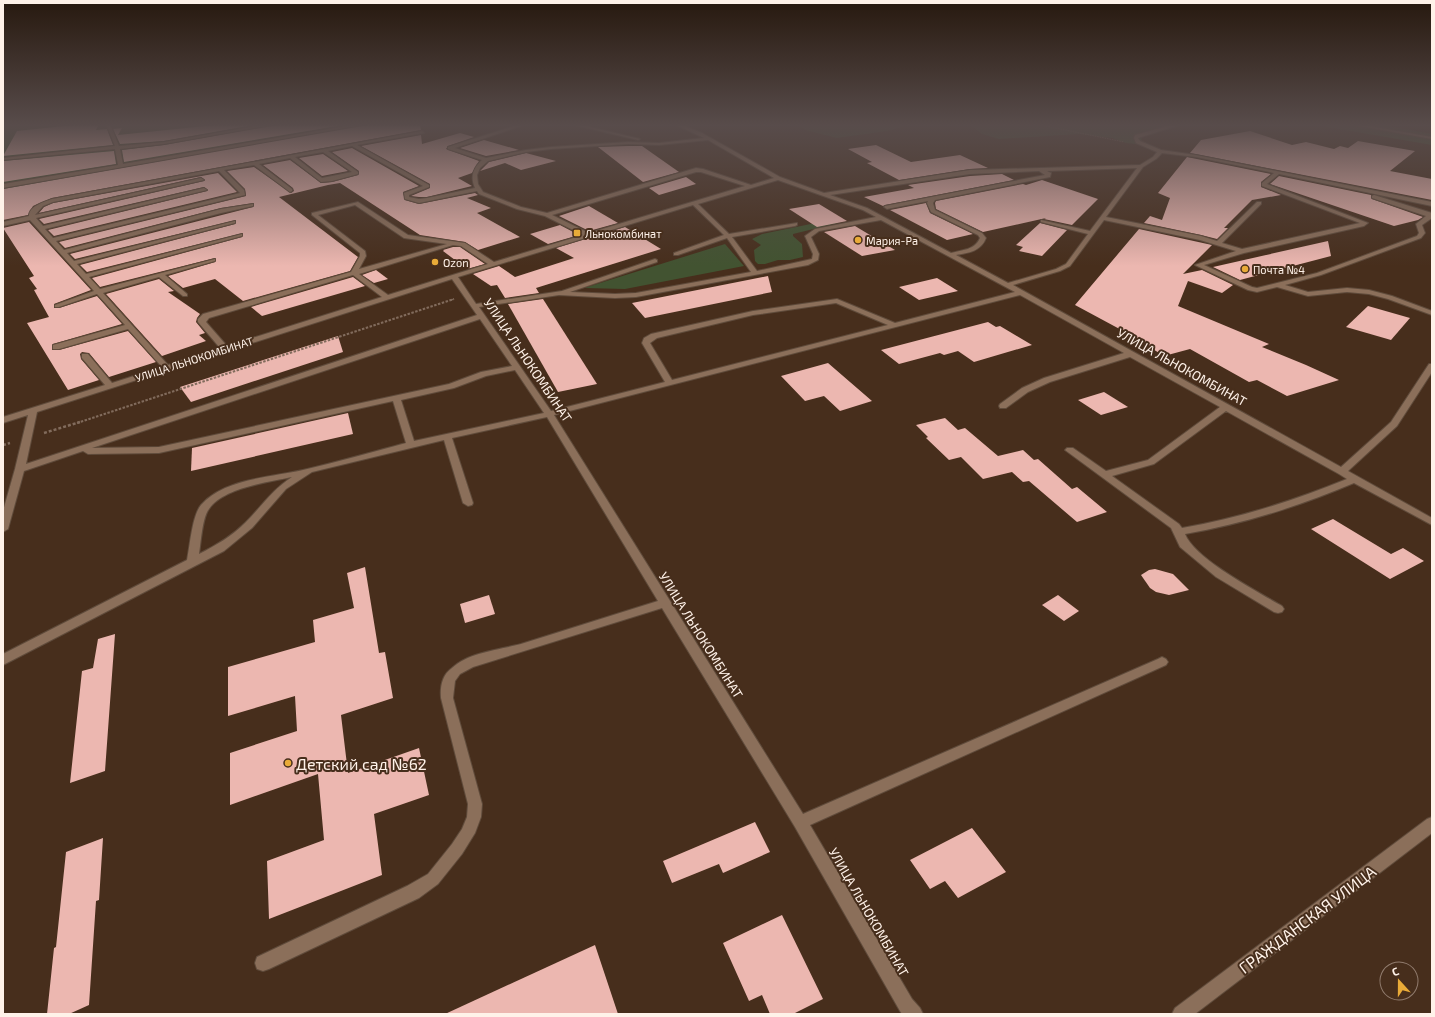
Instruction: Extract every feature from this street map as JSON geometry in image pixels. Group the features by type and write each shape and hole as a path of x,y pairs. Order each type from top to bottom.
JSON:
{"street":[{"path":"3,186 89,171"},
{"path":"32,218 32,213 36,208 52,201 207,171"},
{"path":"52,240 188,206 243,194 242,191 222,171"},
{"path":"266,171 290,190"},
{"path":"310,171 321,180 332,179 355,171"},
{"path":"402,171 427,186 406,194 407,198 419,201 479,189"},
{"path":"475,171 475,180 481,193 519,208 547,215 590,236"},
{"path":"547,215 691,171"},
{"path":"705,171 750,186"},
{"path":"766,171 778,178"},
{"name":"УЛИЦА ЛЬНОКОМБИНАТ","path":"823,194 982,171"},
{"path":"887,207 1048,176 1046,171"},
{"name":"УЛИЦА ЛЬНОКОМБИНАТ","path":"1007,285 1058,270 1068,265 1137,171"},
{"path":"1271,171 1432,204"},
{"path":"1278,173 1264,185 1365,223 1242,251 1198,265 1252,290 1260,290 1318,274 1419,237 1422,234 1419,224 1431,216"},
{"name":"УЛИЦА ЛЬНОКОМБИНАТ","path":"3,420 454,276 778,178 865,209 1007,285 1432,522"},
{"path":"3,224 201,180"},
{"path":"1326,182 1431,216"},
{"path":"42,228 204,190"},
{"path":"933,199 930,203 933,211 980,234 983,238 981,244 977,248 949,255"},
{"path":"354,273 364,256 363,252 314,214 356,203 406,237 463,244 494,265"},
{"path":"1218,243 1259,203"},
{"path":"695,204 728,236 755,272"},
{"path":"63,252 221,211 251,205"},
{"path":"32,218 167,368"},
{"path":"559,293 624,297 812,262 815,260 816,254 808,236 817,230 881,218"},
{"path":"1102,218 1218,243 1242,251"},
{"path":"1043,221 1091,233"},
{"path":"73,263 232,222"},
{"path":"676,254 728,236 796,224"},
{"path":"85,276 240,235"},
{"path":"225,349 202,322 202,319 206,316 455,244"},
{"path":"57,306 98,292 213,260"},
{"path":"20,470 478,311 559,293 655,261"},
{"path":"354,273 388,298"},
{"path":"160,275 185,295"},
{"name":"УЛИЦА ЛЬНОКОМБИНАТ","path":"454,276 549,414 800,822 906,1005 914,1014"},
{"path":"1278,285 1308,294 1347,290 1365,292 1390,297 1432,313"},
{"path":"192,562 203,509 210,501 227,490 447,436 549,414 1021,293"},
{"path":"670,382 646,343 649,338 753,313 837,301 894,325"},
{"path":"56,347 130,326"},
{"path":"1003,406 1025,390 1047,380 1083,370 1130,354"},
{"path":"85,356 110,386"},
{"path":"1342,472 1394,424 1432,366"},
{"path":"72,452 104,450 138,452 159,450 451,386 484,374 516,367"},
{"path":"396,398 411,445"},
{"path":"1104,475 1151,462 1226,407"},
{"path":"3,529 20,470 33,410"},
{"path":"447,436 468,503"},
{"path":"1070,450 1174,526 1179,532 1184,544 1220,574 1278,609"},
{"path":"3,660 220,548 242,531 283,487 309,470"},
{"path":"1179,532 1235,522 1323,492 1354,479"},
{"path":"263,963 413,892 433,879 468,833 474,817 475,804 447,698 446,687 448,679 456,670 466,664 518,650 665,603"},
{"path":"800,822 1162,662"},
{"name":"ГРАЖДАНСКАЯ УЛИЦА","path":"1181,1014 1432,824"}],"path":[{"path":"3,445 128,407 467,295"}],"green space":[{"path":"3,171 167,171 3,201"},
{"path":"830,220 838,221 838,223 793,234 793,236 802,244 803,257 790,260 778,260 765,264 758,264 755,261 754,250 761,245 752,239 762,234"},
{"path":"725,244 744,266 625,289 584,288"}],"building":[{"path":"3,171 69,171 3,182"},
{"path":"102,171 196,171 52,198 33,206 28,215 3,220 3,189"},
{"path":"227,171 260,171 291,193 294,191 293,188 271,171 305,171 321,183 332,182 358,175 359,171 393,171 419,186 403,192 405,200 419,204 475,193 478,195 467,198 491,208 477,213 520,237 478,250 465,242 420,235 340,183 328,185 279,197 358,257 350,271 243,301 215,279 183,288 168,276 215,262 215,258 100,287 92,278 242,237 243,233 87,272 80,265 235,224 236,220 75,259 70,254 253,207 254,203 221,208 65,248 59,242 246,196 245,189"},
{"path":"316,171 346,171 322,176"},
{"path":"407,171 473,171 458,178 472,186 427,197 411,196 430,188 430,184"},
{"path":"629,171 679,172 643,182"},
{"path":"883,171 954,171 899,180"},
{"path":"1175,171 1258,171 1271,174 1261,182 1261,187 1281,195 1252,200 1224,228 1228,228 1217,239 1144,223 1150,216 1162,220 1170,198 1158,193"},
{"path":"1285,171 1392,171 1432,179 1432,200"},
{"path":"218,173 237,192 54,236 48,230 208,190 204,187 44,224 39,219 205,180 201,177 39,213 44,207 53,203"},
{"path":"1002,174 1014,180 883,206 864,197 914,188 908,185 970,176"},
{"path":"1279,176 1371,195 1372,199 1423,217 1418,220 1394,226 1270,184"},
{"path":"686,177 696,184 659,195 649,188"},
{"path":"1042,180 1098,199 1072,225 1044,219 1046,218 983,232 936,209 936,201 1023,184 1026,185"},
{"path":"926,203 930,213 973,234 947,240 890,210"},
{"path":"819,204 847,221 817,227 789,209"},
{"path":"589,206 618,223 589,231 559,216"},
{"path":"29,222 91,290 54,304 54,308 59,308 97,296 122,324 53,344 52,350 59,350 128,331 156,362 109,377 89,353 82,352 80,354 81,359 99,380 68,390 27,323 49,317 34,290 37,289 29,278 34,276 3,228"},
{"path":"1040,223 1067,230 1042,256 1019,251 1023,247 1016,245"},
{"path":"560,225 579,235 548,244 530,234"},
{"name":"Мария-Ра","path":"855,226 895,250 862,256 824,232"},
{"path":"625,227 661,249 536,288 539,293 505,298 497,285 491,286 473,274 499,266 515,277 574,258 556,248"},
{"path":"1139,229 1212,245 1183,274 1202,270 1233,285 1222,293 1188,281 1178,306 1269,344 1262,347 1339,380 1287,396 1257,380 1249,382 1190,349 1164,356 1127,333 1075,305"},
{"path":"1328,241 1331,256 1240,280 1213,267"},
{"path":"453,247 460,247 485,264 467,269 443,251"},
{"path":"376,270 388,279 374,283 362,275"},
{"path":"768,276 772,292 645,318 632,303"},
{"path":"353,277 365,286 262,316 251,307"},
{"path":"937,278 958,291 919,300 899,287"},
{"path":"159,279 174,291 168,292 200,314 196,322 205,333 199,335 206,341 162,356 106,294"},
{"path":"543,299 597,384 558,392 508,304"},
{"path":"1368,306 1410,318 1391,340 1346,327"},
{"path":"988,322 996,327 1000,326 1032,345 974,362 958,351 944,355 940,353 899,364 881,350"},
{"path":"338,336 343,352 191,402 180,387"},
{"path":"828,363 872,401 840,411 824,396 805,401 781,376"},
{"path":"1104,392 1128,407 1101,415 1078,400"},
{"path":"348,413 353,434 191,471 192,448"},
{"path":"945,418 958,430 965,428 998,456 1023,450 1034,460 1038,459 1072,489 1077,487 1107,512 1077,522 1029,481 1023,482 1012,472 983,479 961,457 949,460 926,438 928,437 916,425"},
{"path":"1333,519 1391,554 1403,548 1424,561 1390,579 1311,529"},
{"name":"Детский сад №62","path":"365,567 379,653 385,652 393,698 341,715 348,773 419,748 429,795 374,814 382,875 269,919 267,861 324,840 318,774 230,805 230,753 297,731 295,696 228,716 228,667 315,642 313,620 354,608 347,573"},
{"path":"1155,569 1173,574 1189,590 1169,595 1156,592 1150,588 1141,575 1149,570"},
{"path":"489,595 495,614 465,623 460,604"},
{"path":"1058,595 1079,611 1064,621 1042,605"},
{"path":"115,634 105,771 70,783 82,671 93,668 98,639"},
{"path":"755,822 770,852 723,873 719,864 672,883 663,861"},
{"path":"972,828 1006,872 958,898 945,881 930,889 910,860"},
{"path":"103,838 99,900 96,901 89,1005 69,1014 47,1014 66,852"},
{"path":"782,915 823,999 793,1014 770,1014 762,995 749,1001 723,943"},
{"path":"595,945 618,1014 445,1014"}],"place":[{"name":"Льнокомбинат","path":"577,233"},
{"name":"Мария-Ра","path":"858,240"},
{"name":"Ozon","path":"435,262"},
{"name":"Почта №4","path":"1245,269"},
{"name":"Детский сад №62","path":"288,763"}]}
